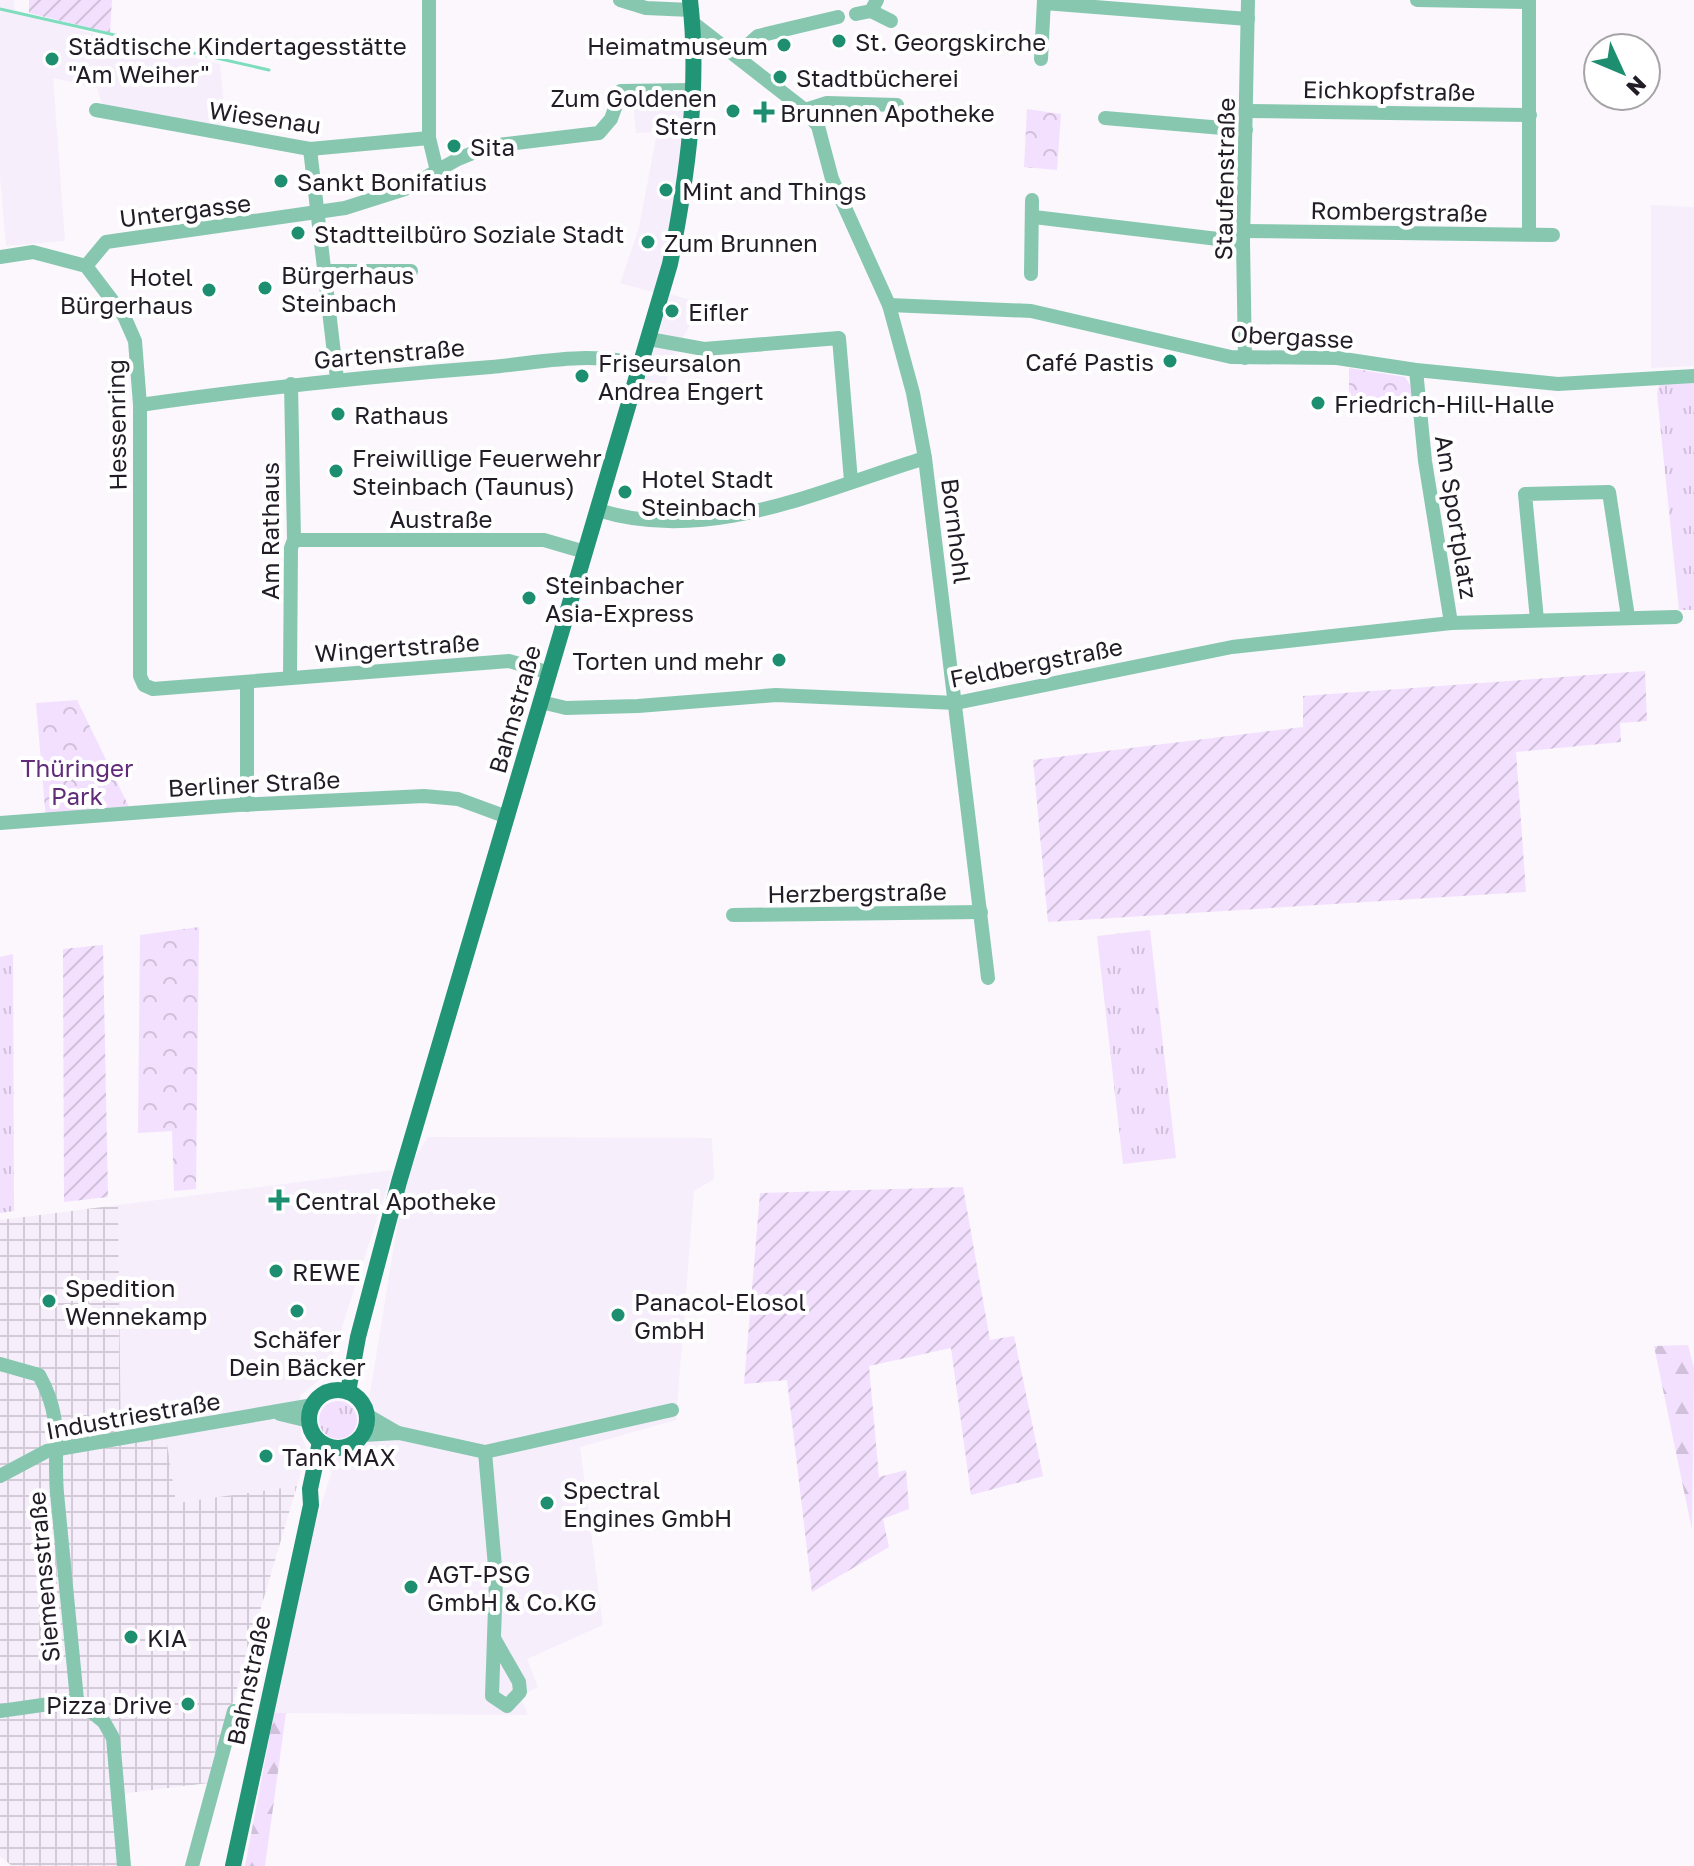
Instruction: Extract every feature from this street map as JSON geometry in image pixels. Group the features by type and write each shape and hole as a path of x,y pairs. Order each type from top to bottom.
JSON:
{"main road":[{"name":"Bahnstraße","path":"340,1391 348,1351 358,1337 399,1182 642,367 677,229 692,90 691,11"},
{"path":"340,1391 358,1398 367,1415 363,1435 353,1444 339,1448 320,1442 311,1413 340,1391"},
{"name":"Bahnstraße","path":"311,1505 310,1489 320,1442"},
{"name":"Bahnstraße","path":"233,1866 311,1505 339,1448"}],"street":[{"path":"429,0 429,138 437,171"},
{"path":"620,0 646,8 691,11"},
{"name":"Staufenstraße","path":"1245,358 1248,0"},
{"path":"1417,0 1529,1 1529,234"},
{"path":"1041,59 1044,2 1248,19"},
{"path":"856,14 874,5 891,21"},
{"name":"Bornhohl","path":"691,11 805,110 818,126 832,179 889,305 913,393 925,458 988,978"},
{"path":"738,54 758,36 838,17"},
{"name":"Untergasse","path":"86,266 106,242 315,215 369,203 405,189 490,146 599,133 611,119 621,91 692,90"},
{"path":"805,110 827,103 897,105"},
{"name":"Wiesenau","path":"96,110 310,149 429,138"},
{"name":"Eichkopfstraße","path":"1247,111 1530,115"},
{"path":"1105,118 1246,130"},
{"path":"310,149 315,215 337,379"},
{"path":"1031,274 1032,200"},
{"name":"Rombergstraße","path":"1034,217 1244,236 1553,235"},
{"path":"0,257 33,252 86,266"},
{"name":"Hessenring","path":"86,266 130,327 138,359 140,676 144,685"},
{"path":"323,271 411,271"},
{"name":"Obergasse","path":"889,305 1042,312 1214,355 1245,358 1337,358 1416,370 1558,384 1694,376"},
{"path":"649,339 704,349 839,338 851,481"},
{"name":"Gartenstraße","path":"140,405 337,379 611,358 642,367"},
{"name":"Am Sportplatz","path":"1416,370 1425,461 1451,623"},
{"name":"Am Rathaus","path":"290,678 291,548 294,540 291,384"},
{"path":"598,510 630,520 744,515 925,458"},
{"path":"1537,620 1525,494 1609,492 1628,617"},
{"name":"Austraße","path":"294,540 544,540 585,552"},
{"name":"Feldbergstraße","path":"541,702 566,708 638,706 776,695 956,703 1221,649 1451,623 1676,617"},
{"name":"Wingertstraße","path":"144,685 153,689 247,683 509,661 550,673"},
{"path":"247,683 247,805"},
{"name":"Berliner Straße","path":"0,823 424,796 458,799 507,817"},
{"name":"Herzbergstraße","path":"733,915 981,912"},
{"name":"Siemensstraße","path":"0,1364 39,1375 49,1393 59,1433 56,1474 77,1700"},
{"name":"Industriestraße","path":"0,1476 39,1454 58,1449 280,1414 297,1406 311,1413"},
{"path":"363,1435 399,1433 485,1452 672,1410"},
{"path":"367,1415 399,1433"},
{"path":"485,1452 496,1578 495,1640"},
{"path":"0,1711 77,1700 104,1722 113,1738 124,1866"},
{"name":"Bahnstraße","path":"192,1866 234,1711"}],"shaded area":[{"path":"0,0 14,0 15,10 110,39 220,64 226,130 103,107 97,88 53,78 65,241 6,246 0,177"},
{"path":"692,90 660,294 620,283 639,228 657,132 636,133 632,91"},
{"path":"1651,205 1694,207 1694,366 1651,368"},
{"path":"669,294 694,301 693,319 673,357 665,386 645,381"},
{"path":"428,1137 712,1138 714,1179 694,1191 676,1420 580,1447 603,1625 527,1659 538,1687 520,1696 528,1715 274,1713 297,1581 336,1458 362,1443 406,1171"},
{"path":"393,1170 327,1373 300,1396 301,1434 307,1450 297,1486 176,1503 121,1444 118,1205"},
{"path":"118,1205 121,1444 166,1437 176,1503 297,1486 209,1783 112,1795 118,1866 12,1866 0,1856 0,1220"}],"green space":[{"path":"29,0 112,0 110,33 29,13"},
{"path":"1027,109 1061,114 1057,170 1024,167"},
{"path":"1349,368 1405,377 1412,388 1410,412 1349,412"},
{"path":"1660,382 1694,382 1694,610 1679,610 1657,394"},
{"path":"1645,671 1647,721 1620,723 1621,742 1516,752 1526,892 1048,922 1033,760 1303,727 1303,696"},
{"name":"Thüringer Park","path":"77,700 131,811 46,819 36,703"},
{"path":"199,927 196,1189 174,1191 172,1131 138,1133 140,935"},
{"path":"1150,930 1176,1158 1123,1164 1097,936"},
{"path":"103,945 108,1197 64,1202 63,949"},
{"path":"13,954 14,1211 0,1213 0,957"},
{"path":"963,1187 990,1340 1014,1336 1043,1476 971,1495 951,1348 869,1366 879,1477 906,1470 909,1509 883,1519 889,1547 812,1592 787,1380 744,1384 760,1193"},
{"path":"1688,1345 1694,1368 1692,1530 1654,1346"},
{"path":"338,1401 351,1407 357,1420 351,1433 338,1439 325,1433 319,1420 325,1407"},
{"path":"274,1713 286,1713 265,1866 245,1866"}],"waterway":[{"path":"0,9 269,70"}],"place":[{"name":"St. Georgskirche","path":"839,41"},
{"name":"Heimatmuseum","path":"784,45"},
{"name":"Städtische Kindertagesstätte \"Am Weiher\"","path":"52,59"},
{"name":"Stadtbücherei","path":"780,77"},
{"name":"Zum Goldenen Stern","path":"733,111"},
{"name":"Brunnen Apotheke","path":"764,112"},
{"name":"Sita","path":"454,146"},
{"name":"Sankt Bonifatius","path":"281,181"},
{"name":"Mint and Things","path":"666,190"},
{"name":"Stadtteilbüro Soziale Stadt","path":"298,233"},
{"name":"Zum Brunnen","path":"648,242"},
{"name":"Bürgerhaus Steinbach","path":"265,288"},
{"name":"Hotel Bürgerhaus","path":"209,290"},
{"name":"Eifler","path":"672,311"},
{"name":"Café Pastis","path":"1170,361"},
{"name":"Friseursalon Andrea Engert","path":"582,376"},
{"name":"Friedrich-Hill-Halle","path":"1318,403"},
{"name":"Rathaus","path":"338,414"},
{"name":"Freiwillige Feuerwehr Steinbach (Taunus)","path":"336,471"},
{"name":"Hotel Stadt Steinbach","path":"625,492"},
{"name":"Steinbacher Asia-Express","path":"529,598"},
{"name":"Torten und mehr","path":"779,660"},
{"name":"Central Apotheke","path":"279,1200"},
{"name":"REWE","path":"276,1271"},
{"name":"Spedition Wennekamp","path":"49,1301"},
{"name":"Schäfer Dein Bäcker","path":"297,1311"},
{"name":"Panacol-Elosol GmbH","path":"618,1315"},
{"name":"Tank MAX","path":"266,1456"},
{"name":"Spectral Engines GmbH","path":"547,1503"},
{"name":"AGT-PSG GmbH & Co.KG","path":"411,1587"},
{"name":"KIA","path":"131,1637"},
{"name":"Pizza Drive","path":"188,1704"}]}
